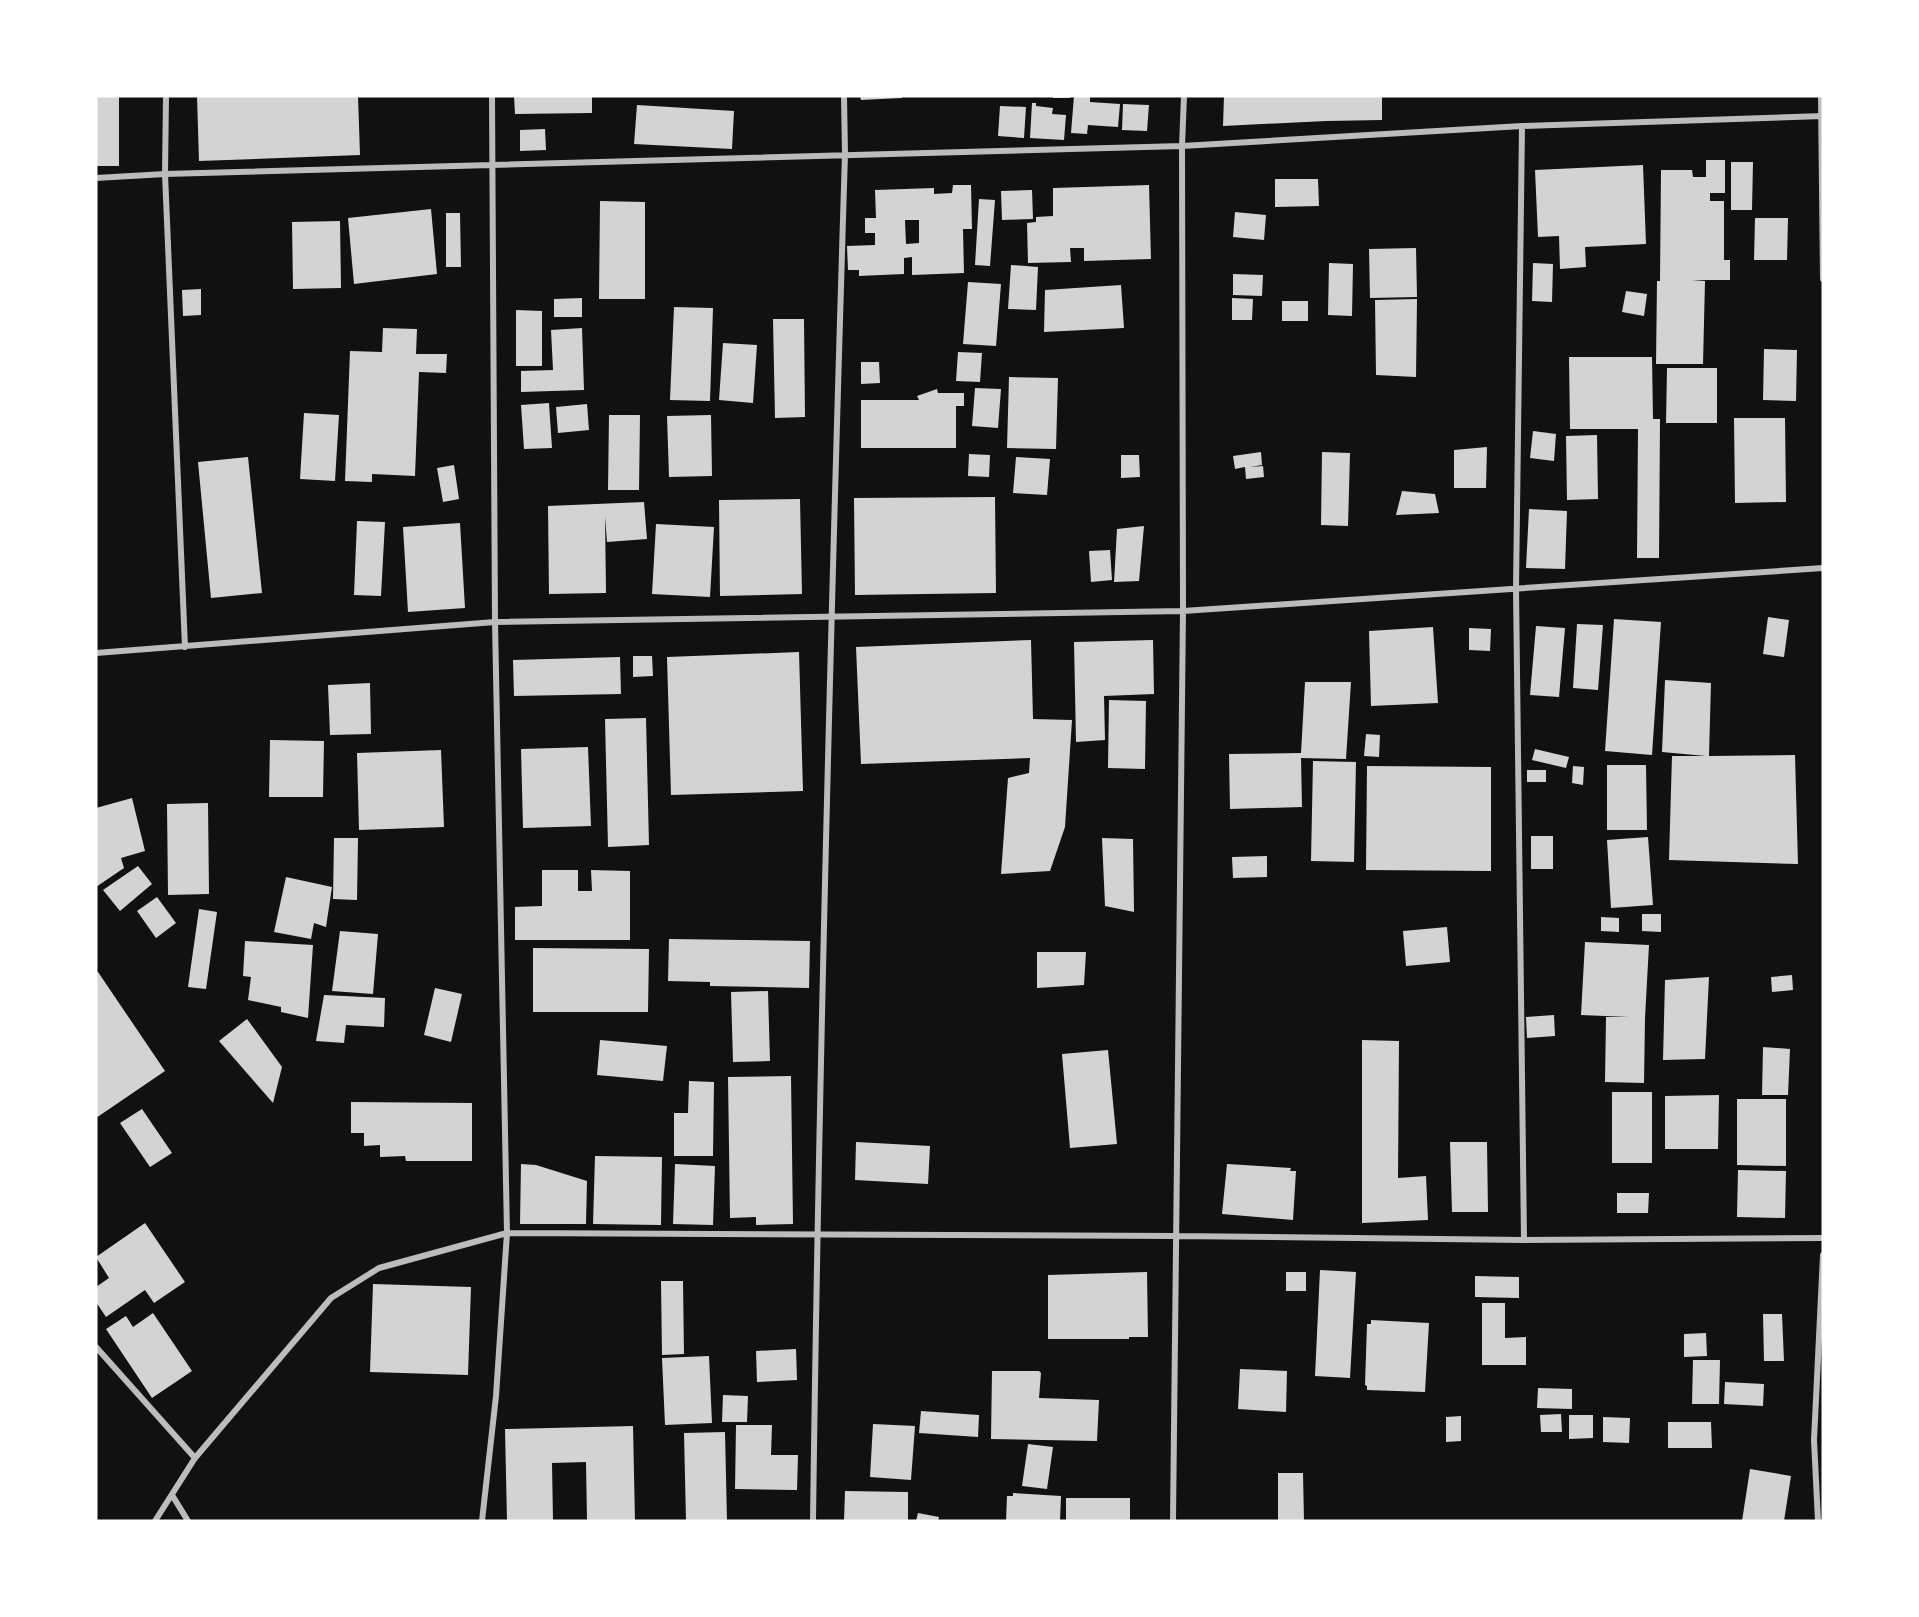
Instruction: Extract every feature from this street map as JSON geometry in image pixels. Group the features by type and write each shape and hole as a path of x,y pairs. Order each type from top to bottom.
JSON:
{"street":[{"path":"166,96 165,174 185,647"},
{"path":"482,1521 496,1396 507,1233 495,622 492,96"},
{"path":"813,1521 831,617 845,154 844,96"},
{"path":"1173,1521 1183,612 1182,146 1184,96"},
{"path":"1821,96 1823,279"},
{"path":"96,178 493,164 1182,146 1522,126 1821,116"},
{"path":"1522,126 1516,589 1524,1240"},
{"path":"96,653 495,622 1183,612 1823,568"},
{"path":"155,1521 195,1458 331,1298 379,1268 507,1233 1524,1240 1823,1238"},
{"path":"1818,1521 1815,1440 1823,1255"},
{"path":"96,1347 195,1458"},
{"path":"172,1496 188,1521"}],"building":[{"path":"96,96 119,96 119,166 96,166"},
{"path":"197,96 358,96 360,155 199,161"},
{"path":"514,96 592,96 592,113 515,114"},
{"path":"860,96 902,96 902,98 861,100"},
{"path":"1053,96 1070,96 1070,98 1053,98"},
{"path":"1074,96 1090,96 1090,102 1120,104 1118,127 1088,125 1087,134 1071,133"},
{"path":"1224,96 1382,96 1382,120 1223,126"},
{"path":"1032,103 1036,103 1036,106 1053,108 1052,114 1066,115 1064,140 1030,138"},
{"path":"1123,104 1149,105 1147,131 1122,130"},
{"path":"637,105 734,111 732,149 634,144"},
{"path":"1000,106 1026,107 1024,138 998,136"},
{"path":"545,129 546,150 520,151 520,130"},
{"path":"1706,160 1725,160 1725,193 1710,193 1710,201 1724,201 1724,260 1730,260 1730,280 1692,280 1705,281 1703,364 1656,364 1657,281 1660,281 1661,170 1692,170 1693,177 1706,177"},
{"path":"1731,162 1753,162 1752,210 1731,210"},
{"path":"1643,165 1646,244 1585,247 1586,267 1560,269 1559,236 1538,237 1535,170"},
{"path":"1275,179 1318,179 1319,206 1275,207"},
{"path":"953,185 971,185 972,229 963,229 964,273 912,275 912,257 904,258 904,274 859,276 859,270 848,270 847,246 875,245 875,233 865,233 865,218 876,218 875,190 934,188 934,194 952,193","holes":["905,220 919,220 919,243 906,244"]},
{"path":"1149,185 1151,259 1084,261 1084,248 1070,248 1071,262 1028,263 1027,223 1036,222 1036,217 1053,216 1053,188"},
{"path":"1032,190 1033,219 1002,220 1001,191"},
{"path":"979,199 995,200 990,266 975,265"},
{"path":"600,201 645,202 645,299 599,299"},
{"path":"431,209 437,274 354,284 348,218"},
{"path":"1235,212 1266,215 1264,240 1233,237"},
{"path":"446,213 460,213 461,267 446,267"},
{"path":"1755,218 1788,218 1787,260 1754,260"},
{"path":"340,221 341,288 293,289 292,222"},
{"path":"1416,248 1417,297 1370,298 1369,249"},
{"path":"1329,263 1353,264 1352,316 1328,315"},
{"path":"1533,263 1553,264 1552,302 1532,301"},
{"path":"1011,265 1038,267 1036,310 1008,309"},
{"path":"1233,274 1263,275 1262,296 1233,295"},
{"path":"968,282 1001,284 996,346 963,344"},
{"path":"1121,285 1124,328 1044,332 1045,290"},
{"path":"201,289 201,315 183,316 182,290"},
{"path":"1626,291 1647,294 1644,316 1622,312"},
{"path":"582,298 582,317 554,317 554,299"},
{"path":"1232,298 1253,299 1252,320 1232,320"},
{"path":"1417,299 1416,377 1376,375 1375,300"},
{"path":"1282,301 1308,301 1308,321 1282,321"},
{"path":"674,307 713,308 710,401 670,400"},
{"path":"516,310 542,311 542,366 516,366"},
{"path":"773,319 804,319 805,417 775,418"},
{"path":"383,328 417,329 416,354 447,354 446,373 419,372 415,476 372,474 372,482 345,481 350,351 382,352"},
{"path":"582,328 584,390 521,392 521,371 553,370 551,330"},
{"path":"723,343 757,345 753,403 719,400"},
{"path":"1764,349 1797,350 1796,401 1763,400"},
{"path":"958,352 982,353 980,382 956,381"},
{"path":"1569,357 1652,357 1653,419 1660,419 1659,558 1637,558 1638,429 1570,429"},
{"path":"861,362 879,362 880,383 861,384"},
{"path":"1667,368 1717,368 1717,423 1666,423"},
{"path":"1009,377 1058,378 1056,449 1007,448"},
{"path":"975,388 1001,389 998,428 972,426"},
{"path":"937,389 938,393 964,393 964,406 956,406 956,448 861,448 861,400 919,400 917,396"},
{"path":"549,403 552,448 524,449 521,405"},
{"path":"587,404 589,430 558,433 556,407"},
{"path":"304,413 339,415 335,481 300,479"},
{"path":"609,415 640,415 639,490 608,490"},
{"path":"711,415 712,476 669,477 667,416"},
{"path":"1734,418 1785,418 1786,502 1735,503"},
{"path":"1533,431 1556,434 1554,461 1530,458"},
{"path":"1597,435 1598,499 1567,500 1566,436"},
{"path":"1487,447 1486,488 1454,488 1454,450"},
{"path":"1261,452 1262,465 1250,467 1263,466 1264,477 1246,479 1245,467 1235,469 1233,456"},
{"path":"1322,452 1350,453 1348,526 1321,525"},
{"path":"969,454 990,455 989,477 968,476"},
{"path":"1121,455 1139,455 1140,477 1121,478"},
{"path":"248,457 262,593 211,598 198,462"},
{"path":"1016,457 1050,459 1047,495 1013,493"},
{"path":"454,465 459,499 443,502 437,468"},
{"path":"1402,491 1435,494 1439,513 1396,515"},
{"path":"995,497 996,593 855,595 854,498"},
{"path":"800,499 802,594 720,596 719,500"},
{"path":"644,502 647,539 607,542 605,516 606,593 549,594 548,506"},
{"path":"1529,509 1567,511 1565,569 1526,568"},
{"path":"357,521 385,522 381,596 354,595"},
{"path":"460,523 465,608 408,612 403,527"},
{"path":"656,524 714,527 710,597 652,594"},
{"path":"1144,526 1139,581 1114,582 1117,529"},
{"path":"1110,550 1112,580 1091,582 1089,551"},
{"path":"1768,617 1789,620 1784,657 1763,654"},
{"path":"1614,619 1661,622 1652,755 1605,751"},
{"path":"1577,624 1603,625 1598,690 1573,688"},
{"path":"1536,626 1565,628 1559,697 1530,695"},
{"path":"1433,627 1438,703 1371,706 1369,631"},
{"path":"1469,628 1491,629 1490,651 1469,650"},
{"path":"1031,640 1033,719 1072,720 1065,827 1050,871 1001,874 1008,778 1029,773 1030,758 861,764 856,647"},
{"path":"1153,640 1154,694 1104,696 1105,740 1076,742 1074,642"},
{"path":"799,652 803,791 671,795 667,657"},
{"path":"633,656 652,656 653,676 633,677"},
{"path":"620,657 621,694 514,696 513,660"},
{"path":"1665,680 1711,683 1709,756 1795,755 1798,864 1669,860 1672,756 1706,756 1662,752"},
{"path":"1305,682 1351,682 1346,759 1301,758 1302,807 1230,809 1229,754 1301,753"},
{"path":"370,683 371,734 330,735 328,685"},
{"path":"1109,700 1146,701 1145,769 1108,768"},
{"path":"646,718 649,845 608,847 605,719"},
{"path":"1366,734 1380,735 1379,757 1364,756"},
{"path":"270,740 324,741 323,797 269,797"},
{"path":"588,747 591,826 523,828 521,749"},
{"path":"1535,749 1569,757 1566,768 1532,760"},
{"path":"441,750 444,827 359,830 357,753"},
{"path":"1313,761 1356,762 1354,862 1311,861"},
{"path":"1607,765 1646,765 1647,830 1607,830"},
{"path":"1367,766 1491,767 1491,871 1366,870"},
{"path":"1573,766 1584,767 1583,785 1572,783"},
{"path":"1527,770 1546,770 1546,782 1527,782"},
{"path":"132,798 145,851 121,858 124,868 96,887 96,808"},
{"path":"208,803 209,894 168,895 167,804"},
{"path":"1531,836 1553,836 1553,869 1531,869"},
{"path":"1648,837 1653,905 1611,908 1607,840"},
{"path":"334,838 358,838 357,900 333,899"},
{"path":"1102,838 1133,839 1134,912 1105,906"},
{"path":"1267,856 1267,877 1233,878 1232,857"},
{"path":"138,866 152,884 120,911 103,890"},
{"path":"542,870 578,870 578,891 592,891 591,870 630,871 630,940 515,940 515,907 542,906"},
{"path":"286,877 332,887 326,927 314,923 311,939 274,932"},
{"path":"157,897 176,923 156,938 137,911"},
{"path":"199,909 217,912 206,989 188,987"},
{"path":"1642,914 1661,914 1661,932 1642,931"},
{"path":"1601,917 1619,918 1619,932 1601,931"},
{"path":"1447,927 1450,962 1406,966 1403,931"},
{"path":"340,931 378,934 373,994 332,991"},
{"path":"669,939 810,941 809,988 710,986 710,982 668,981"},
{"path":"245,941 313,945 308,1018 281,1012 281,1007 248,1000 251,977 243,976"},
{"path":"1585,942 1649,945 1644,1083 1605,1082 1606,1017 1629,1017 1581,1015"},
{"path":"533,948 649,949 648,1012 533,1012"},
{"path":"1037,952 1086,952 1084,985 1037,988"},
{"path":"98,972 165,1071 96,1118 96,973"},
{"path":"1792,975 1793,990 1772,992 1771,977"},
{"path":"1709,977 1705,1059 1663,1060 1665,980"},
{"path":"435,988 462,994 451,1042 424,1035"},
{"path":"768,991 770,1061 733,1062 731,992"},
{"path":"324,995 385,998 384,1027 346,1025 344,1043 316,1041"},
{"path":"1554,1015 1555,1036 1527,1038 1526,1017"},
{"path":"247,1019 282,1067 273,1103 219,1041"},
{"path":"600,1040 667,1046 663,1081 597,1075"},
{"path":"1362,1040 1399,1041 1398,1178 1426,1176 1428,1220 1362,1223"},
{"path":"1763,1047 1790,1049 1788,1095 1762,1095"},
{"path":"1108,1050 1117,1144 1070,1148 1062,1054"},
{"path":"791,1076 793,1224 756,1225 756,1217 730,1218 728,1077"},
{"path":"689,1081 714,1082 713,1156 674,1156 674,1113 688,1113"},
{"path":"1612,1092 1652,1092 1652,1163 1612,1163"},
{"path":"1719,1095 1718,1149 1665,1149 1665,1096"},
{"path":"1737,1099 1786,1099 1786,1166 1737,1165"},
{"path":"351,1102 472,1103 472,1161 406,1161 405,1156 380,1157 380,1145 364,1146 364,1133 351,1133"},
{"path":"142,1109 172,1153 150,1167 120,1123"},
{"path":"856,1142 930,1146 928,1184 855,1180"},
{"path":"1450,1142 1487,1142 1488,1212 1452,1212"},
{"path":"595,1156 662,1157 661,1225 593,1224"},
{"path":"521,1164 536,1165 587,1181 586,1224 520,1224"},
{"path":"675,1164 715,1166 713,1225 673,1224"},
{"path":"1227,1164 1291,1168 1290,1171 1296,1171 1293,1220 1222,1214"},
{"path":"1738,1170 1786,1171 1785,1218 1737,1217"},
{"path":"1617,1193 1649,1193 1648,1213 1617,1213"},
{"path":"145,1223 185,1282 154,1303 145,1290 106,1317 96,1302 96,1287 109,1278 96,1257"},
{"path":"1320,1270 1356,1272 1350,1378 1315,1376"},
{"path":"1147,1272 1148,1337 1048,1339 1048,1275"},
{"path":"1286,1272 1306,1272 1306,1291 1286,1291"},
{"path":"1475,1276 1519,1277 1519,1298 1475,1297"},
{"path":"661,1281 683,1281 684,1354 662,1355"},
{"path":"373,1284 471,1287 468,1375 370,1372"},
{"path":"1482,1303 1505,1303 1505,1338 1526,1337 1526,1365 1482,1365"},
{"path":"153,1313 192,1371 152,1398 106,1329 126,1316 133,1327"},
{"path":"1763,1314 1782,1314 1784,1361 1764,1361"},
{"path":"1371,1320 1429,1323 1425,1392 1367,1390 1365,1385 1367,1324 1371,1324"},
{"path":"1706,1333 1707,1356 1684,1357 1684,1334"},
{"path":"796,1349 797,1380 757,1382 756,1351"},
{"path":"709,1356 712,1423 665,1425 662,1358"},
{"path":"1693,1360 1720,1360 1719,1404 1692,1404"},
{"path":"1240,1369 1287,1371 1286,1412 1238,1409"},
{"path":"992,1371 1039,1371 1041,1373 1039,1398 1099,1400 1097,1441 991,1439"},
{"path":"1725,1382 1764,1384 1763,1406 1724,1404"},
{"path":"1538,1388 1572,1389 1572,1409 1537,1408"},
{"path":"723,1395 748,1396 747,1422 722,1422"},
{"path":"921,1411 979,1415 978,1437 919,1433"},
{"path":"1561,1414 1562,1432 1541,1432 1540,1415"},
{"path":"1569,1415 1593,1415 1593,1438 1569,1439"},
{"path":"1461,1416 1461,1441 1446,1442 1446,1417"},
{"path":"1603,1417 1630,1418 1629,1443 1603,1442"},
{"path":"1668,1422 1711,1422 1712,1448 1668,1448"},
{"path":"873,1424 915,1426 911,1480 870,1477"},
{"path":"736,1425 772,1425 771,1455 798,1455 797,1490 735,1489"},
{"path":"633,1426 635,1521 587,1521 586,1462 552,1463 553,1521 507,1521 505,1429"},
{"path":"725,1432 727,1521 686,1521 684,1433"},
{"path":"1028,1444 1053,1447 1047,1489 1022,1486"},
{"path":"1750,1469 1791,1476 1784,1521 1742,1521"},
{"path":"1278,1473 1303,1473 1304,1521 1278,1521"},
{"path":"845,1491 908,1492 908,1521 844,1521"},
{"path":"1013,1493 1061,1496 1060,1521 1006,1521 1007,1496 1013,1496"},
{"path":"1066,1498 1130,1498 1130,1521 1066,1521"},
{"path":"918,1513 939,1517 938,1521 916,1521"}]}
